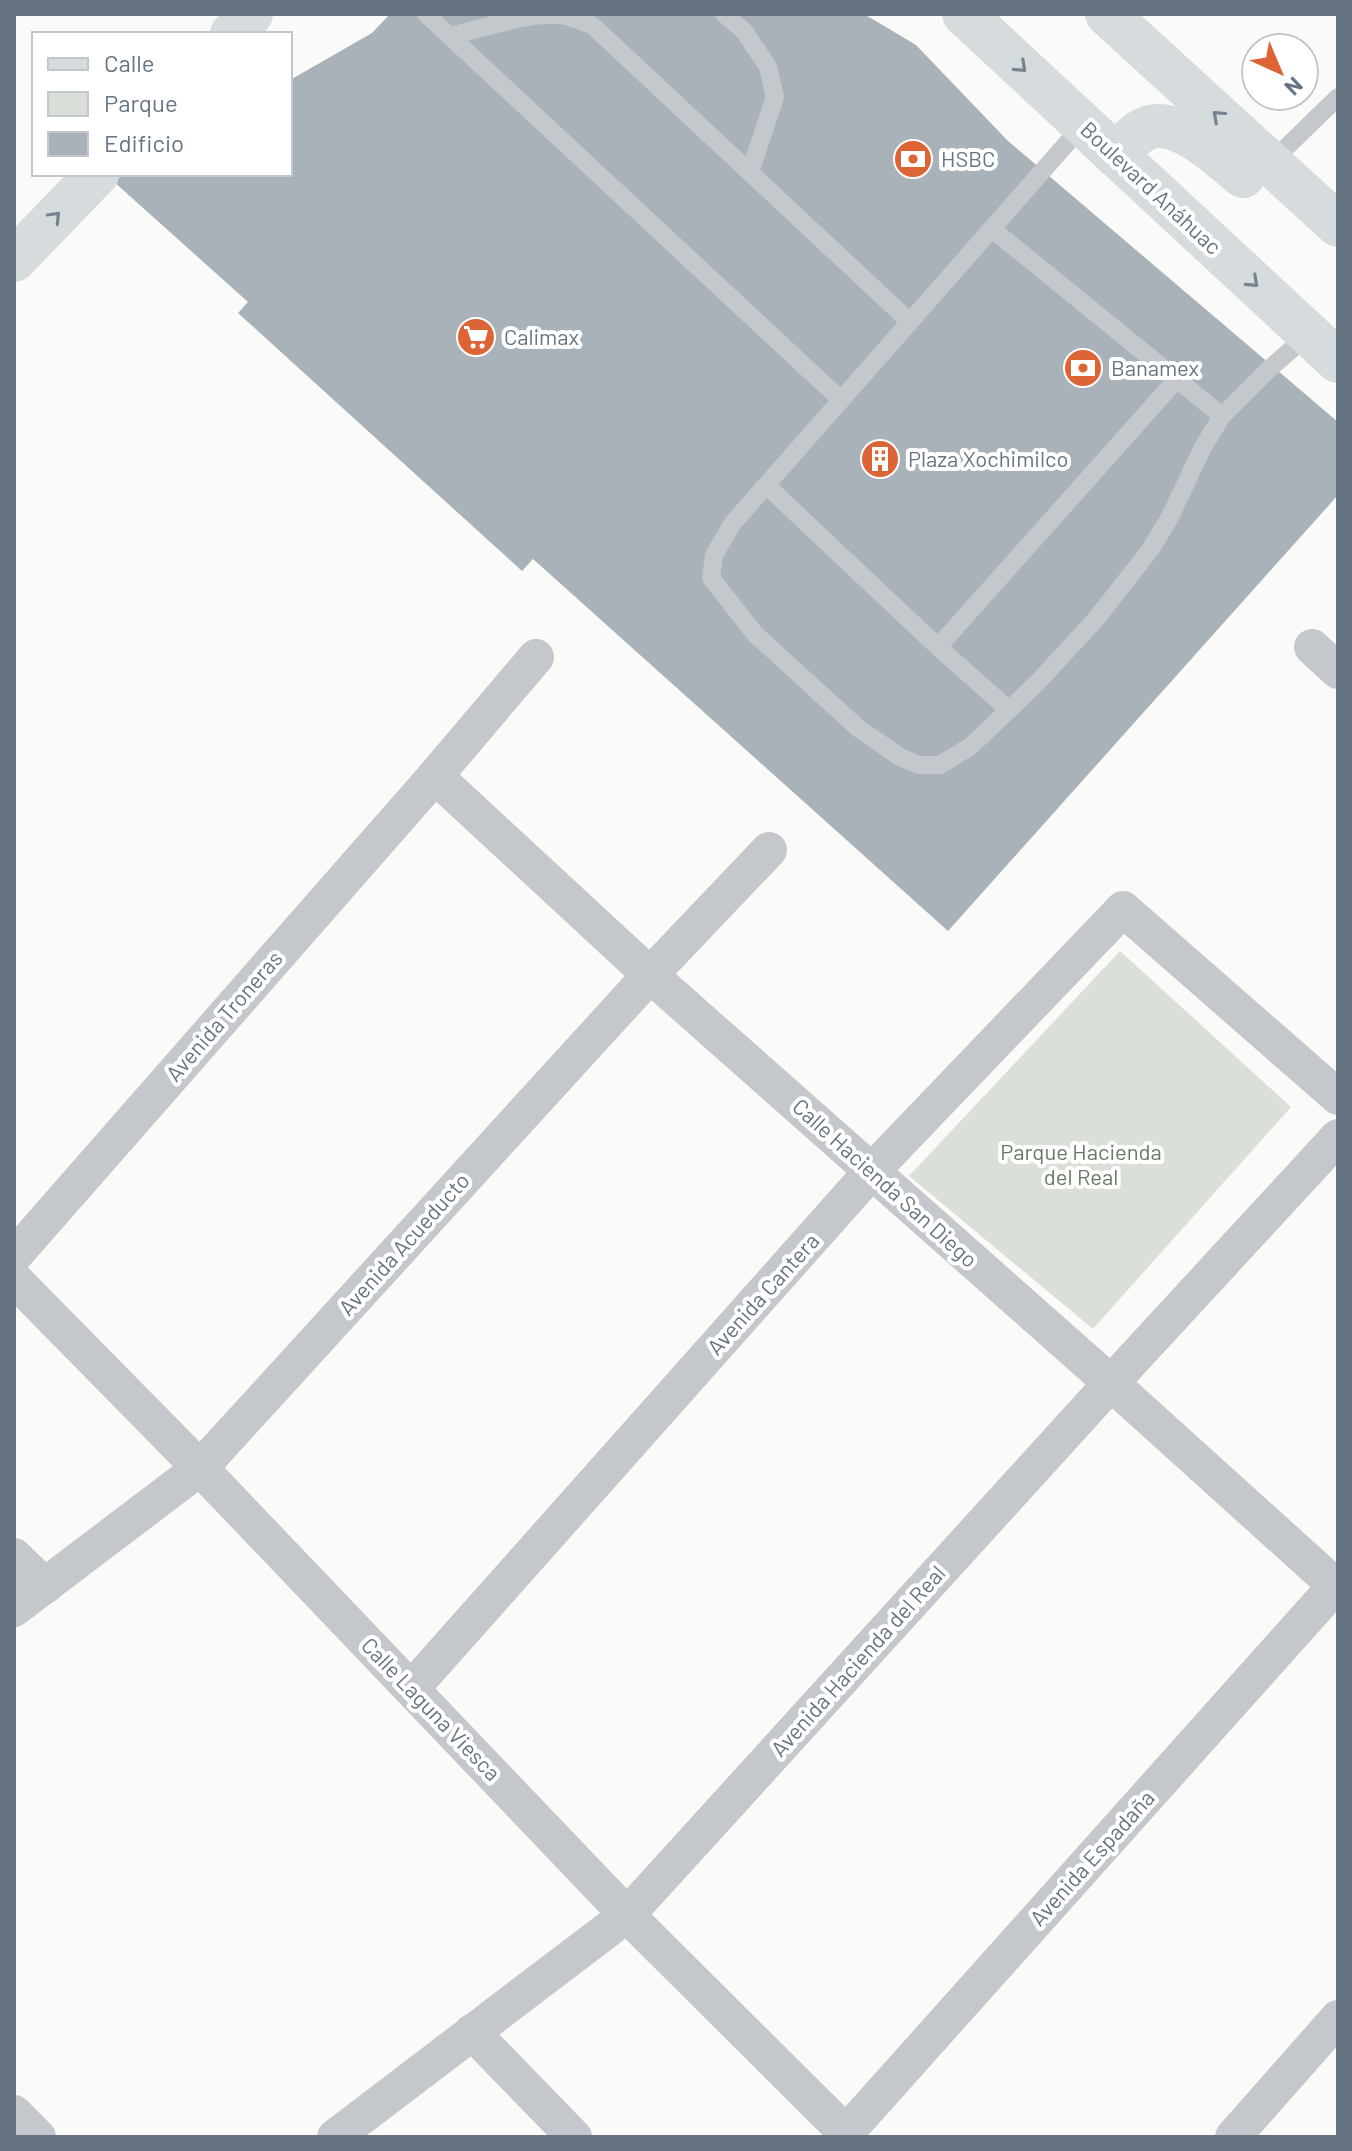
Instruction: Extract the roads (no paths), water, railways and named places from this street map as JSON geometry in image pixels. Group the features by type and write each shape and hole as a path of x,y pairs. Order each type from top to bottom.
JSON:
{"main road":[{"path":"234,32 251,14"},
{"name":"Boulevard Anáhuac","path":"964,14 1324,348"},
{"path":"1107,14 1338,225"},
{"path":"1115,155 1135,135 1148,128 1163,127 1197,138 1338,254"},
{"path":"14,260 95,176"}],"street":[{"path":"1312,647 1338,671"},
{"name":"Avenida Troneras","path":"14,1256 536,657"},
{"name":"Calle Hacienda San Diego","path":"435,776 650,975 1337,1586"},
{"name":"Avenida Acueducto","path":"14,1609 200,1468 650,975 769,850"},
{"name":"Avenida Cantera","path":"412,1688 871,1172 1123,909 1338,1097"},
{"name":"Avenida Hacienda del Real","path":"335,2137 627,1915 1338,1137"},
{"name":"Calle Laguna Viesca","path":"14,1279 200,1468 627,1915 848,2135"},
{"path":"14,1556 45,1586"},
{"name":"Avenida Espadaña","path":"848,2135 1337,1586"},
{"path":"1233,2137 1338,2018"},
{"path":"472,2032 574,2137"},
{"path":"14,2113 38,2137"}],"lane":[{"path":"426,14 841,400"},
{"path":"450,36 533,16 556,14 593,26 910,322"},
{"path":"724,14 744,31 768,67 775,97 750,172"},
{"path":"1270,163 1338,97"},
{"path":"1083,125 732,524 714,555 711,578 755,634 858,728 900,757 919,765 940,765 971,746 1037,683 1096,619 1150,550 1222,416 1267,371 1324,348"},
{"path":"992,229 1222,416"},
{"path":"938,647 1177,379"},
{"path":"766,485 1009,710"}],"place":[{"name":"HSBC","path":"913,159"},
{"name":"Calimax","path":"476,337"},
{"name":"Banamex","path":"1083,368"},
{"name":"Plaza Xochimilco","path":"880,459"}],"park label":[{"name":"Parque Hacienda del Real","path":"1081,1164"}]}
